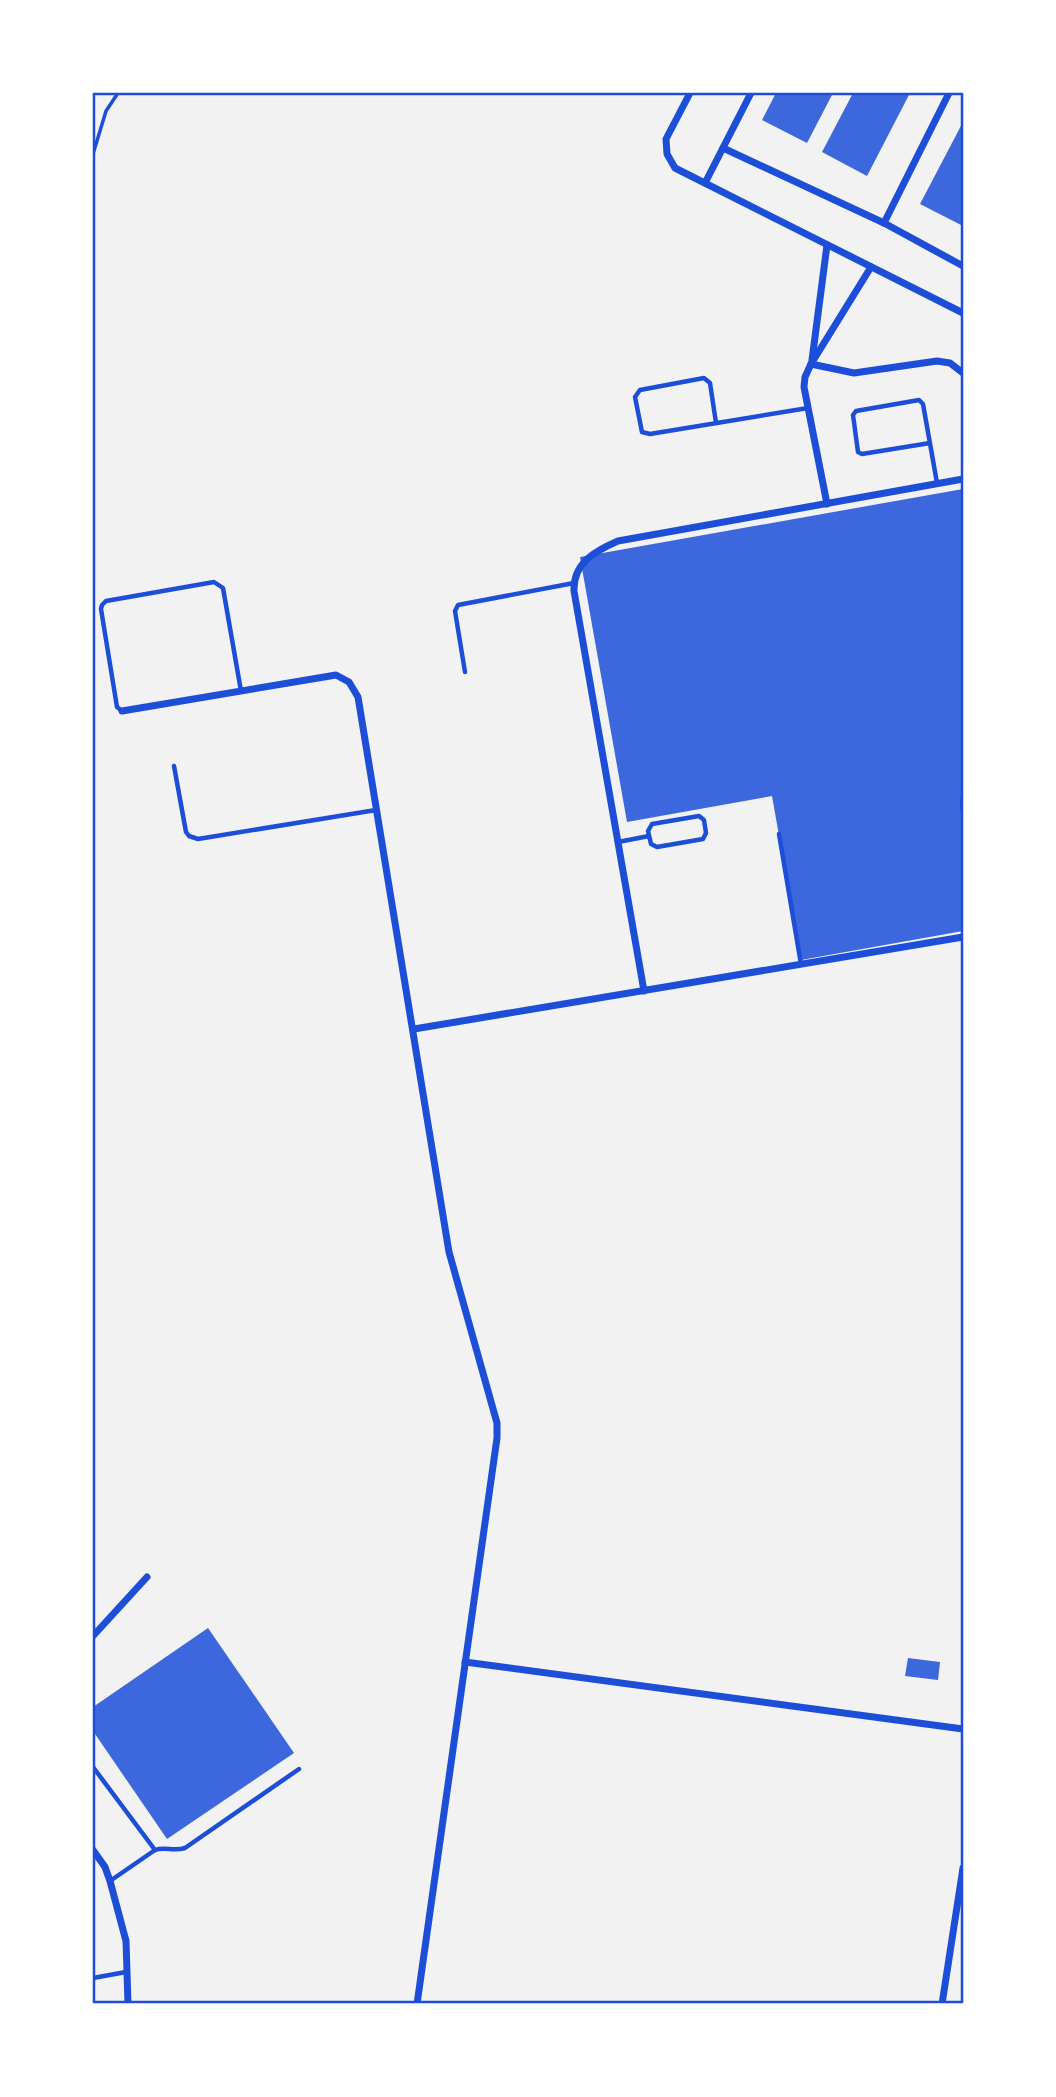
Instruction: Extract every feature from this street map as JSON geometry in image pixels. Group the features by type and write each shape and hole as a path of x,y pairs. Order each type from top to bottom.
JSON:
{"street":[{"path":"690,93 667,139 667,154 675,168 963,313"},
{"path":"705,183 751,93"},
{"path":"884,223 949,93"},
{"path":"723,148 884,223 963,266"},
{"path":"827,244 811,364 804,387 827,504"},
{"path":"811,364 871,267"},
{"path":"811,364 855,373 937,361 950,363 963,373"},
{"path":"644,991 574,583 582,563 602,548 618,541 963,479"},
{"path":"122,711 336,675 349,682 358,697 449,1251 497,1423 417,2004"},
{"path":"414,1029 963,937"},
{"path":"93,1635 147,1577"},
{"path":"465,1662 963,1729"},
{"path":"93,1850 105,1867 126,1941 128,2004"},
{"path":"942,2004 963,1868"}],"lane":[{"path":"716,424 709,383 704,378 640,390 635,397 642,432 646,434 716,424 808,408"},
{"path":"930,443 862,454 858,452 853,415 856,411 919,400 923,404 938,484"},
{"path":"122,711 117,707 102,605 106,601 214,582 223,588 241,691"},
{"path":"465,672 455,611 458,605 574,583"},
{"path":"174,766 186,832 193,838 377,810"},
{"path":"963,796 963,812"},
{"path":"699,816 704,820 706,833 703,839 657,847 651,844 649,836 652,824 699,816"},
{"path":"779,834 801,964"},
{"path":"618,842 649,836"},
{"path":"93,1767 155,1850"},
{"path":"110,1881 155,1850 162,1848 176,1851 185,1848 299,1769"},
{"path":"93,1978 127,1972"}],"path":[{"path":"93,153 106,111 118,93"}],"building":[{"path":"776,93 833,93 807,143 762,120"},
{"path":"853,93 910,93 867,176 822,152"},
{"path":"963,122 963,226 920,204"},
{"path":"963,489 963,931 801,960 772,796 627,822 580,557"},
{"path":"208,1628 294,1753 167,1839 93,1731 93,1707"},
{"path":"908,1658 940,1662 938,1680 905,1676"}]}
